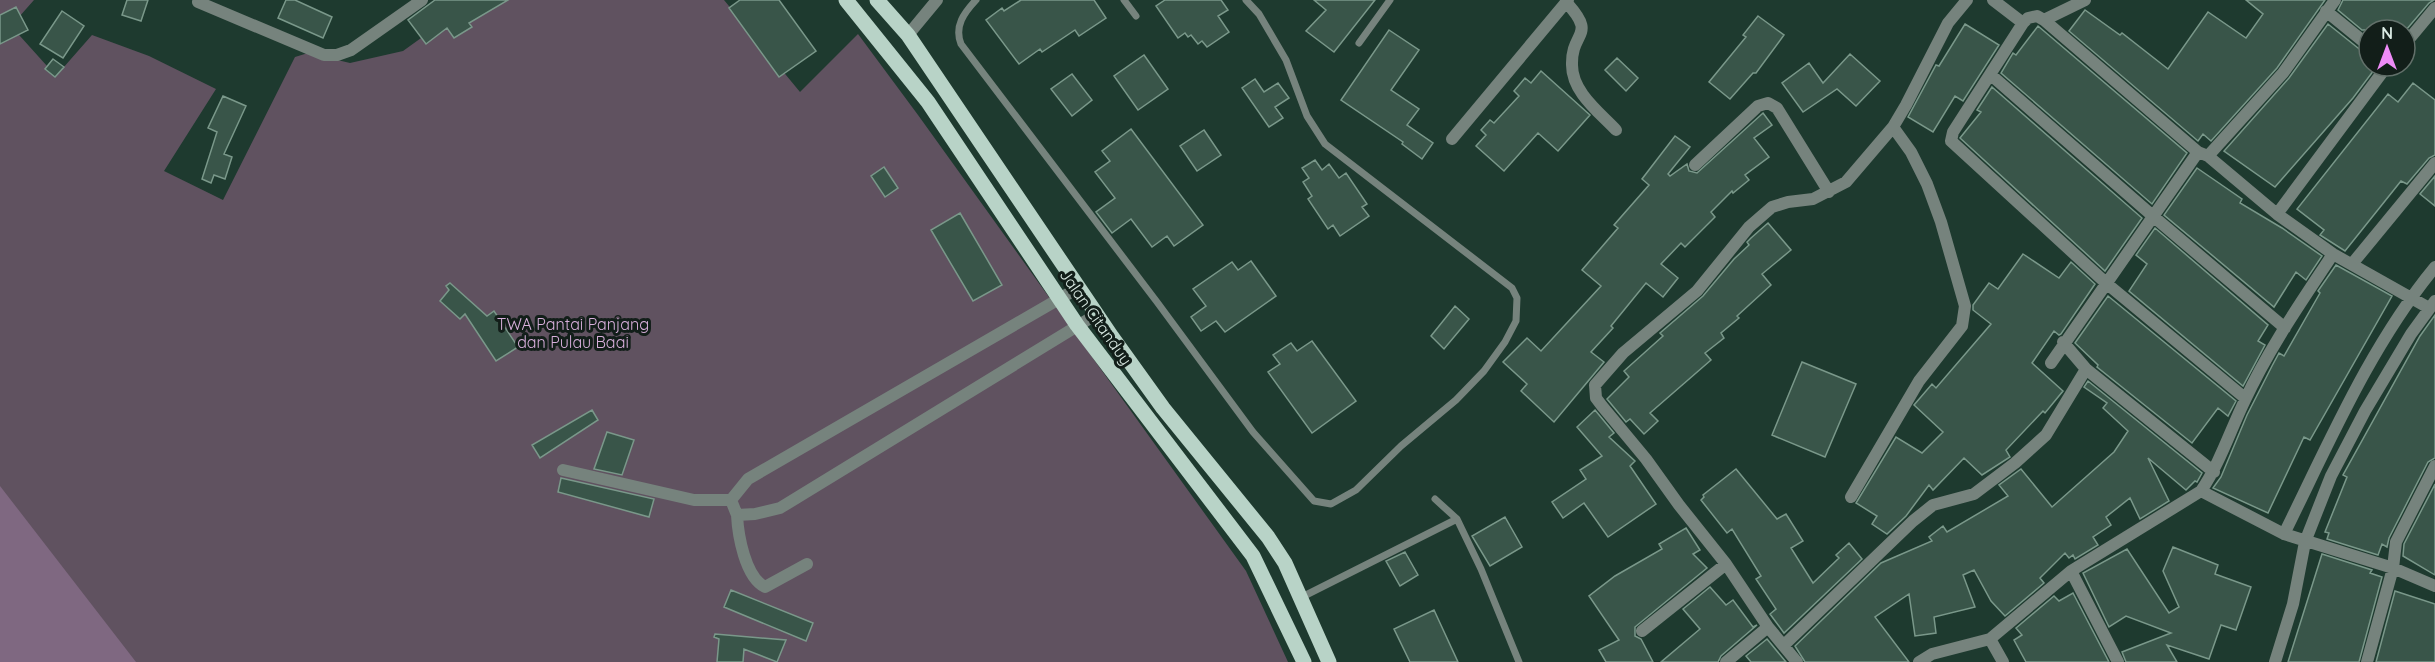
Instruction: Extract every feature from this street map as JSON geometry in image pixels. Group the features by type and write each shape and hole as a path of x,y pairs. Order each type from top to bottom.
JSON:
{"main road":[{"name":"Jalan Citanduy","path":"846,0 928,102 1077,324 1253,556 1304,662"},
{"name":"Jalan Citanduy","path":"877,0 908,35 1078,288 1163,408 1286,562 1329,662"}],"street":[{"path":"198,2 324,55 337,55 351,50 422,0"},
{"path":"908,35 937,0"},
{"path":"1797,662 1768,627 1726,564 1646,459 1605,411 1596,398 1595,385 1623,353 1697,291 1749,227 1772,207 1788,202 1813,199 1846,182 1893,127 1948,24 1967,0"},
{"path":"1993,0 2023,23"},
{"path":"2044,20 2085,0"},
{"path":"2051,363 2063,342 2203,154 2283,74 2335,0"},
{"path":"1452,139 1567,1 1581,18 1583,25 1574,51 1572,66 1576,80 1582,94 1616,130"},
{"path":"2417,30 2435,8"},
{"path":"2326,11 2357,36"},
{"path":"2245,398 2106,283 1951,141 1953,132 2028,18 2037,16 2044,20 2277,214 2333,254 2410,298 2432,304 2411,334 2365,411 2331,476 2305,542 2293,604 2275,662"},
{"path":"1991,75 2154,218 2285,328"},
{"path":"2277,214 2378,78"},
{"path":"1695,165 1758,106 1768,103 1777,108 1829,192"},
{"path":"1851,497 1919,381 1962,326 1965,306 1941,222 1927,184 1911,152 1893,127"},
{"path":"2352,264 2435,163"},
{"path":"1919,662 1932,654 1990,639 2071,570 2201,491 2214,472 2245,398 2285,328 2333,254"},
{"path":"2284,534 2354,390 2410,298 2435,267"},
{"path":"731,500 748,478 1078,288"},
{"path":"738,515 755,514 780,508 1077,324 1097,314"},
{"path":"2063,342 2086,369 2214,472"},
{"path":"1784,645 1913,521 1933,505 1974,494 2015,463 2046,435 2086,369"},
{"path":"2367,662 2393,568 2396,542 2435,466"},
{"path":"562,470 694,500 731,500"},
{"path":"2201,491 2284,534 2393,568 2435,586"},
{"path":"731,500 738,515 741,545 759,584 765,587 807,564"},
{"path":"1642,631 1726,564"},
{"path":"2071,570 2118,662"},
{"path":"1726,662 1768,627"},
{"path":"1990,639 2003,662"}],"lane":[{"path":"976,0 960,21 957,34 961,44 1130,265 1252,432 1314,501 1331,504 1356,490 1401,446 1456,400 1484,371 1505,342 1516,321 1517,298 1512,288 1325,144 1306,116 1286,60 1259,14 1246,0"},
{"path":"1124,0 1136,16"},
{"path":"1359,43 1390,0"},
{"path":"1435,499 1457,519 1481,569 1519,662"},
{"path":"1302,597 1457,519"}],"green space":[{"name":"TWA Pantai Panjang dan Pulau Baai","path":"0,0 34,0 11,26 56,76 92,35 149,56 216,89 164,171 223,200 295,57 308,53 350,63 403,51 449,18 503,0 724,0 800,92 858,34 1246,571 1288,662 0,662"}],"shaded area":[{"path":"0,486 136,662 0,662"}],"building":[{"path":"127,0 148,0 141,21 122,15"},
{"path":"286,0 295,0 332,17 323,38 278,18"},
{"path":"435,0 508,0 469,23 472,27 454,38 447,28 426,44 408,20"},
{"path":"740,0 779,0 816,51 779,77 729,8"},
{"path":"1021,0 1094,0 1106,18 1079,36 1075,30 1042,52 1040,49 1019,64 986,20 1002,8 1004,11"},
{"path":"1165,0 1221,0 1228,10 1218,16 1229,32 1207,47 1202,41 1198,44 1191,35 1188,37 1185,33 1178,38 1156,6"},
{"path":"1314,0 1375,0 1334,52 1306,31 1326,10"},
{"path":"2246,0 2325,0 2277,68 2211,141 2203,134 2198,141 2069,31 2085,10 2120,35 2122,33 2168,69 2208,12 2246,38 2263,14"},
{"path":"2343,0 2434,0 2416,18 2357,18 2357,26 2338,10"},
{"path":"16,7 28,30 0,44 0,15"},
{"path":"62,11 84,26 63,58 40,44"},
{"path":"1758,16 1784,35 1756,73 1753,73 1730,99 1709,82 1746,37 1743,35"},
{"path":"1965,24 1999,45 1963,101 1955,96 1933,132 1908,117 1936,65 1939,66"},
{"path":"2328,24 2357,47 2357,78 2368,78 2275,187 2224,151 2289,78"},
{"path":"2038,26 2187,153 2152,204 2001,73 2013,53 2016,55"},
{"path":"1389,30 1419,50 1391,90 1419,109 1407,125 1433,143 1422,159 1402,144 1403,142 1341,100"},
{"path":"1850,54 1880,81 1856,106 1837,89 1803,112 1782,83 1809,63 1823,83"},
{"path":"1144,55 1168,89 1138,110 1114,76"},
{"path":"1617,58 1638,78 1626,91 1605,70"},
{"path":"53,59 64,67 55,77 45,69"},
{"path":"1541,71 1590,115 1558,151 1538,133 1504,171 1476,146 1486,135 1481,130 1490,120 1494,123 1519,96 1514,91 1525,78 1531,83"},
{"path":"1072,74 1092,100 1072,116 1051,89"},
{"path":"1255,79 1264,92 1278,83 1289,98 1275,107 1283,118 1269,127 1242,88"},
{"path":"2413,83 2435,100 2435,155 2429,158 2407,184 2401,181 2345,251 2320,235 2324,230 2297,209 2388,94 2398,102"},
{"path":"1992,87 2142,218 2105,271 1960,138 1981,112 1977,110"},
{"path":"223,96 246,106 224,154 232,157 225,179 214,175 211,183 202,179 217,132 208,128"},
{"path":"1763,113 1772,125 1754,138 1769,157 1745,175 1749,180 1733,193 1732,191 1711,212 1715,217 1685,247 1681,243 1661,264 1678,278 1663,297 1646,283 1611,326 1613,328 1591,352 1604,362 1554,422 1521,391 1527,384 1503,362 1527,338 1541,351 1601,286 1582,270 1618,228 1614,225 1649,185 1642,179 1675,136 1690,147 1668,174 1670,176 1687,164 1689,171 1697,173"},
{"path":"1131,129 1203,225 1174,246 1167,236 1152,247 1131,219 1112,233 1096,212 1115,198 1095,172 1110,161 1102,151"},
{"path":"1204,130 1221,155 1197,171 1180,146"},
{"path":"1315,160 1322,170 1329,164 1339,178 1346,173 1367,204 1362,207 1369,216 1340,236 1333,225 1328,229 1308,199 1312,196 1303,182 1309,178 1302,168"},
{"path":"884,167 898,188 885,197 871,176"},
{"path":"2197,168 2242,199 2240,203 2282,228 2322,256 2306,280 2296,272 2274,307 2164,215"},
{"path":"2435,176 2435,206 2420,194"},
{"path":"960,213 1002,285 973,301 931,230"},
{"path":"1768,223 1791,250 1762,274 1771,285 1721,333 1724,338 1705,353 1711,360 1650,413 1658,421 1644,434 1630,419 1626,422 1607,399 1629,377 1624,371 1663,336 1660,333 1703,296 1749,245 1747,242"},
{"path":"2155,228 2268,325 2258,341 2265,345 2243,386 2129,291 2147,264 2136,255"},
{"path":"2023,254 2059,278 2071,262 2095,284 2061,334 2054,331 2032,363 2063,391 2045,413 2043,411 2006,450 2010,457 1982,475 1964,458 1933,490 1929,485 1906,516 1887,534 1872,524 1877,516 1856,503 1896,437 1922,453 1943,432 1914,405 1932,384 1936,388 1991,324 1973,310 1973,305 1989,283 1998,289"},
{"path":"1251,261 1276,296 1225,332 1216,321 1201,331 1191,317 1206,306 1193,289 1232,262 1238,270"},
{"path":"2336,265 2392,296 2310,440 2304,437 2268,513 2213,488 2221,477 2247,415 2279,353 2284,356 2320,293 2318,291"},
{"path":"450,283 487,316 494,311 518,347 496,361 465,314 460,319 440,301 449,290 446,286"},
{"path":"2108,296 2236,401 2228,416 2218,408 2192,443 2097,367 2098,365 2075,343"},
{"path":"1455,306 1469,319 1444,349 1431,336"},
{"path":"2435,315 2435,458 2428,462 2389,538 2387,547 2382,544 2378,555 2327,539 2329,533 2325,532 2347,477 2343,475 2420,336"},
{"path":"1312,341 1356,401 1312,433 1268,372 1280,364 1273,355 1291,343 1297,351"},
{"path":"1802,362 1856,384 1825,457 1772,435"},
{"path":"2088,381 2202,473 2197,482 2195,481 2186,490 2148,458 2169,501 2140,519 2130,498 2106,517 2111,525 2093,537 2098,545 2075,559 2073,555 2069,558 2065,553 2040,578 2044,583 2005,616 1991,601 1974,570 1963,575 1975,607 1934,617 1936,633 1915,636 1909,594 1875,617 1909,662 1805,662 1795,646 1881,563 1932,541 1929,537 1943,526 1947,532 2008,496 1999,485 2021,469 2052,507 2114,452 2128,431 2103,408 2107,403 2084,387"},
{"path":"592,410 598,420 540,458 532,445"},
{"path":"1595,410 1614,433 1609,437 1635,461 1630,466 1656,504 1608,537 1584,503 1563,518 1552,502 1586,479 1580,470 1602,456 1577,427"},
{"path":"607,432 634,440 622,475 594,469"},
{"path":"1736,469 1777,519 1786,514 1803,541 1791,548 1813,583 1839,558 1836,555 1849,543 1862,559 1784,633 1770,614 1776,609 1756,579 1761,576 1732,529 1727,533 1701,500 1703,495"},
{"path":"561,478 654,499 649,517 558,492"},
{"path":"2435,484 2435,575 2403,556 2404,544"},
{"path":"1505,517 1522,547 1490,566 1472,536"},
{"path":"1686,528 1700,550 1693,554 1707,568 1635,627 1635,636 1641,639 1653,662 1606,662 1599,650 1619,640 1589,596 1615,576 1662,549 1659,544"},
{"path":"2173,547 2218,565 2215,574 2251,587 2236,630 2221,625 2209,659 2167,645 2177,662 2126,662 2122,652 2171,633 2126,616 2109,627 2083,573 2127,549 2169,613 2179,607 2163,571"},
{"path":"1405,552 1418,575 1400,586 1386,561"},
{"path":"2322,554 2372,570 2370,573 2382,577 2359,662 2288,662"},
{"path":"1710,587 1726,605 1733,600 1753,627 1757,625 1721,656 1718,662 1661,662 1700,629 1683,609"},
{"path":"731,590 813,623 806,641 724,607"},
{"path":"2395,591 2435,604 2435,662 2376,662"},
{"path":"2073,593 2109,662 2026,662 2014,640 2022,635 2016,628 2054,596 2059,601"},
{"path":"1434,610 1458,662 1410,662 1394,629"},
{"path":"715,634 786,640 777,662 744,649 743,662 717,662 719,639 714,637"},
{"path":"1767,639 1786,662 1751,662 1746,656"}]}
